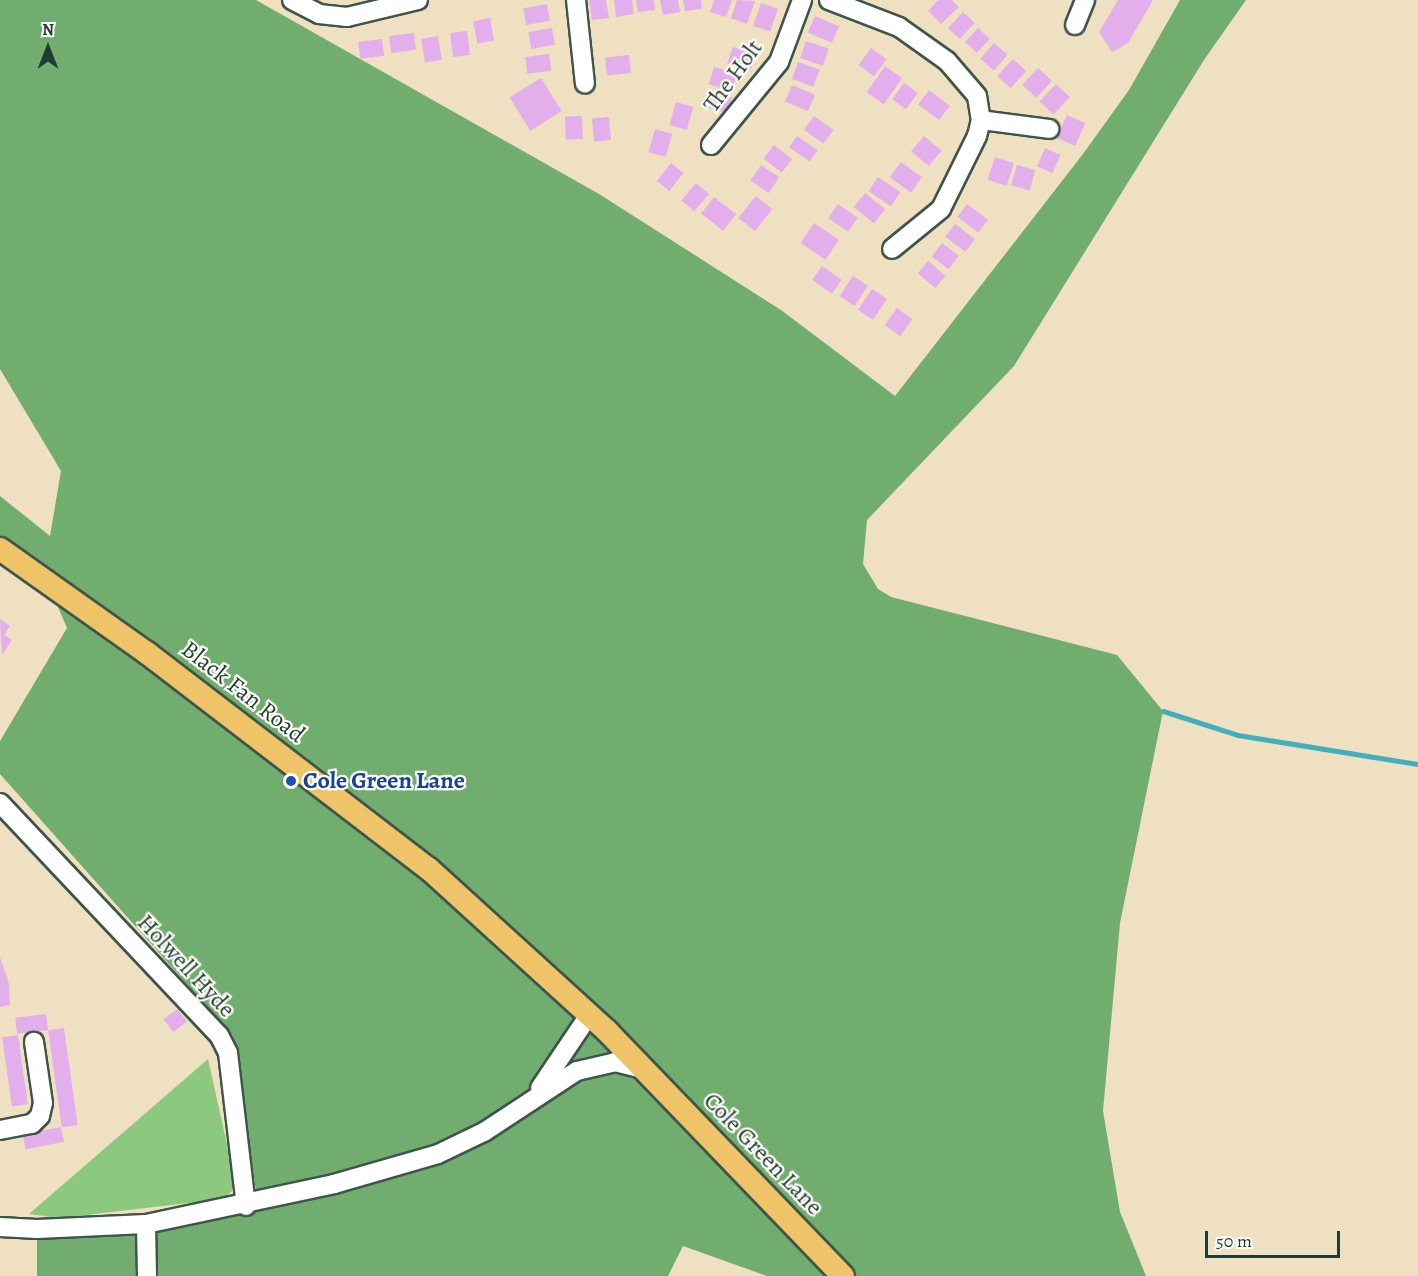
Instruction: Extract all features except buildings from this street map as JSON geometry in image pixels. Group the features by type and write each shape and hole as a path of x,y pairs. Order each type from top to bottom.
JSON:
{"main road":[{"name":"Black Fan Road","path":"0,549 147,652 429,869 607,1031"},
{"name":"Cole Green Lane","path":"607,1031 843,1276"}],"street":[{"path":"292,0 319,14 347,17 394,2 418,0"},
{"path":"576,0 585,84"},
{"name":"The Holt","path":"711,145 779,62 802,0"},
{"path":"829,0 899,27 947,61 977,96 981,120 941,209 892,249"},
{"path":"1075,25 1085,0"},
{"path":"981,120 1049,129"},
{"name":"Holwell Hyde","path":"0,803 219,1035 228,1053 246,1206"},
{"path":"520,1109 550,1078 589,1015"},
{"path":"0,1130 32,1124 40,1116 43,1103 34,1042"},
{"path":"0,1227 37,1229 146,1224 246,1206 438,1154 484,1132 577,1071 597,1064 615,1062 643,1069"},
{"path":"146,1224 147,1276"}],"green space":[{"path":"0,0 256,0 599,194 781,310 895,396 1083,154 1129,90 1180,0 1246,0 1204,60 1014,366 867,520 863,564 878,589 891,597 1117,655 1163,711 1120,923 1103,1111 1120,1212 1146,1276 767,1276 683,1246 668,1276 37,1276 37,1236 159,1227 259,1211 233,1036 0,774 0,741 67,628 41,567 0,535 0,496 50,536 61,471 0,369"},
{"path":"208,1059 233,1171 232,1191 223,1199 60,1218 29,1214"}],"waterway":[{"path":"1163,711 1238,735 1418,764"}],"place":[{"name":"Cole Green Lane","path":"291,781"}]}
